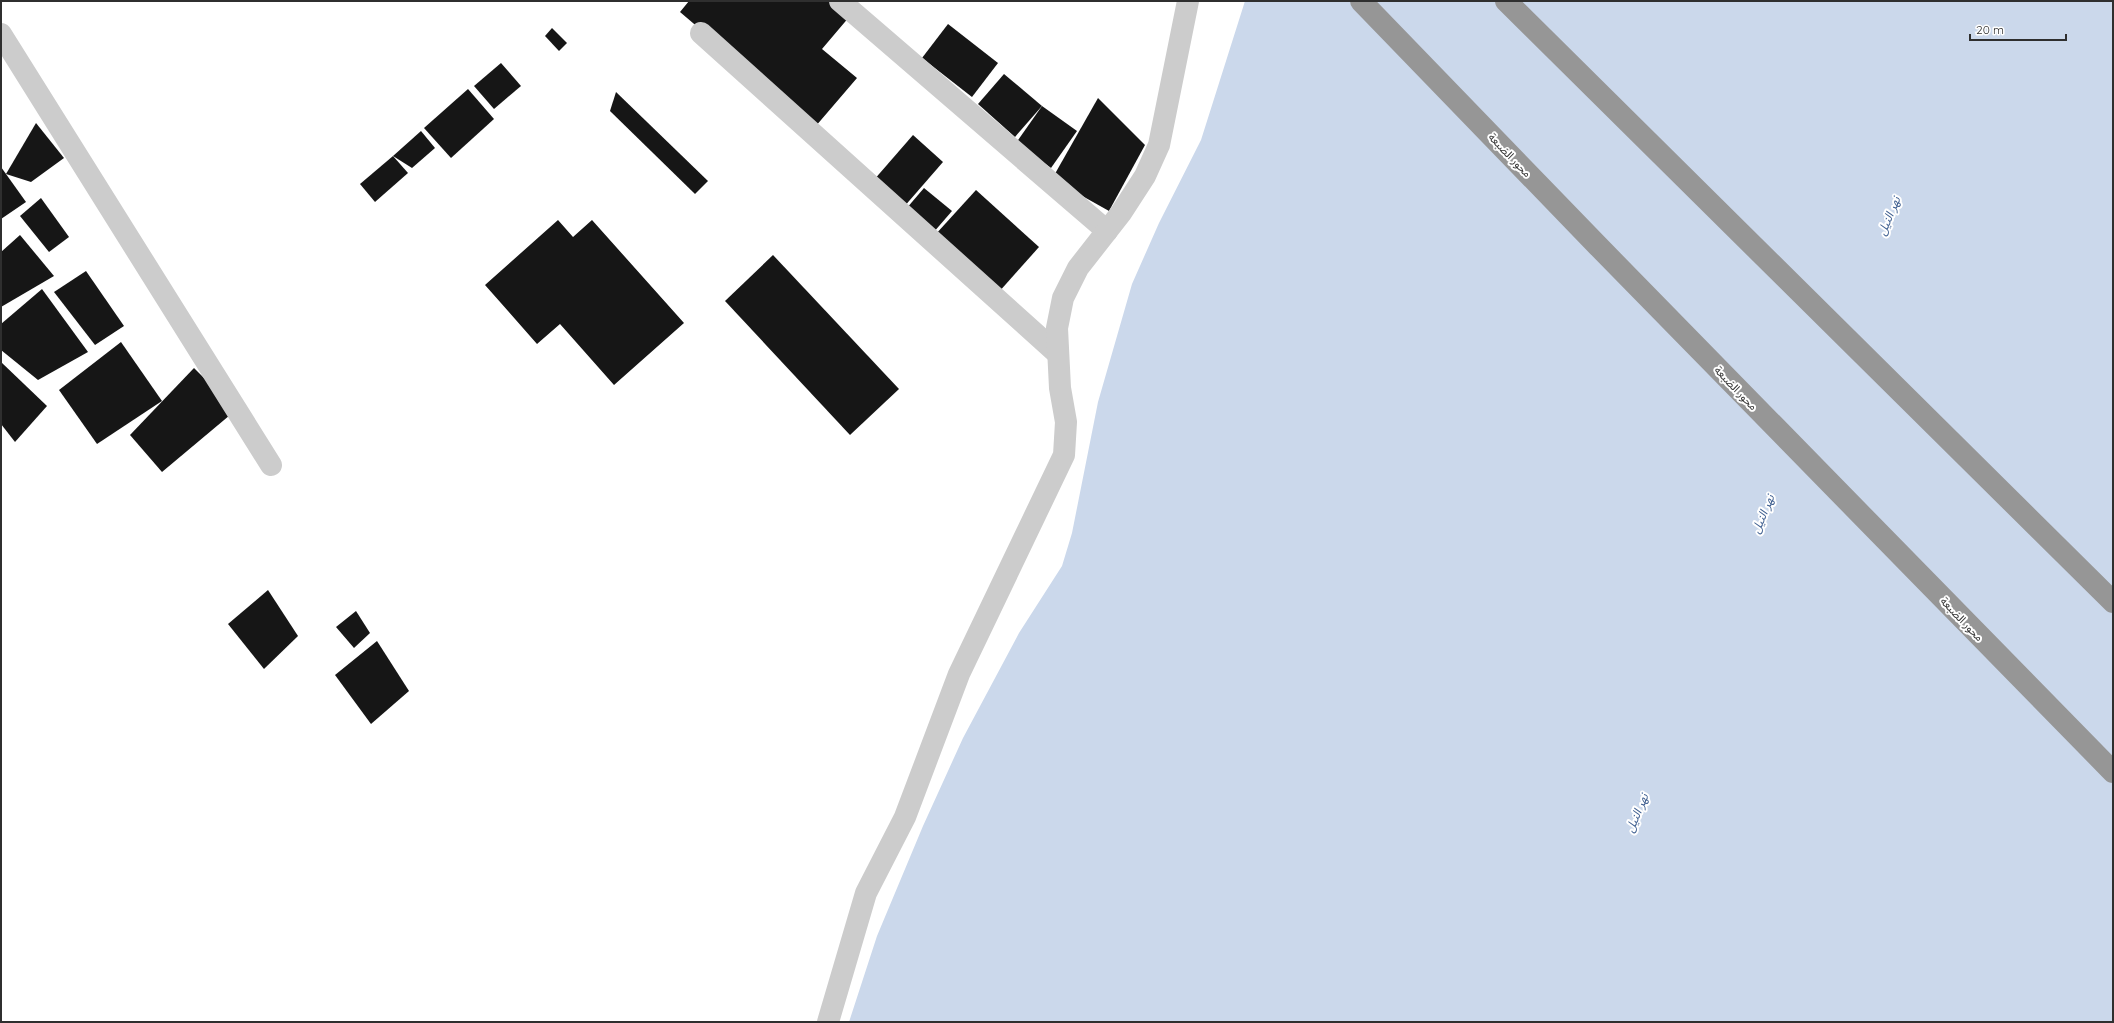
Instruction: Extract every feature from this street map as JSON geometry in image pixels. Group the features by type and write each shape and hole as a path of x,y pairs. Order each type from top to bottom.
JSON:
{"highway":[{"name":"محور الضبعة","path":"1361,1 1598,246 2113,772"},
{"path":"1506,1 2113,602"}],"street":[{"path":"840,1 1107,231"},
{"path":"828,1022 866,893 905,817 959,674 1064,455 1066,422 1060,388 1057,328 1063,298 1078,268 1107,231 1145,176 1159,145 1188,1"},
{"path":"701,33 1058,354"},
{"path":"1,34 271,465"}],"water":[{"name":"نهر النيل","path":"1245,1 2113,1 2113,1022 849,1022 877,936 923,826 963,738 1019,633 1062,566 1072,533 1098,402 1132,284 1159,223 1201,140"}],"building":[{"path":"689,1 832,1 850,16 822,49 857,78 815,127 680,12"},
{"path":"948,24 998,63 972,97 922,58"},
{"path":"552,28 567,43 559,51 545,36"},
{"path":"501,63 521,86 494,109 474,86"},
{"path":"1004,74 1042,106 1015,137 978,104"},
{"path":"468,89 494,119 451,158 424,128"},
{"path":"616,92 708,181 695,194 610,111"},
{"path":"1098,98 1145,145 1109,211 1052,179"},
{"path":"1042,106 1077,131 1051,168 1016,143"},
{"path":"36,123 64,158 31,182 6,174"},
{"path":"421,131 435,148 412,168 393,156"},
{"path":"913,135 943,162 903,208 873,181"},
{"path":"393,156 408,173 375,202 360,184"},
{"path":"1,167 26,202 1,219"},
{"path":"924,188 952,211 933,233 906,209"},
{"path":"976,190 1039,247 998,293 935,235"},
{"path":"41,198 69,237 49,252 20,216"},
{"path":"558,220 573,237 592,220 684,323 614,385 560,324 537,344 485,285"},
{"path":"20,235 54,276 1,307 1,252"},
{"path":"773,255 899,389 850,435 725,301"},
{"path":"86,271 124,326 95,345 54,292"},
{"path":"42,289 88,352 38,380 1,350 1,324"},
{"path":"121,342 162,401 97,444 59,390"},
{"path":"1,362 47,406 15,442 1,424"},
{"path":"194,368 236,410 162,472 130,435"},
{"path":"268,590 298,636 264,669 228,624"},
{"path":"356,611 370,633 354,648 336,627"},
{"path":"377,641 409,691 371,724 335,675"}]}
